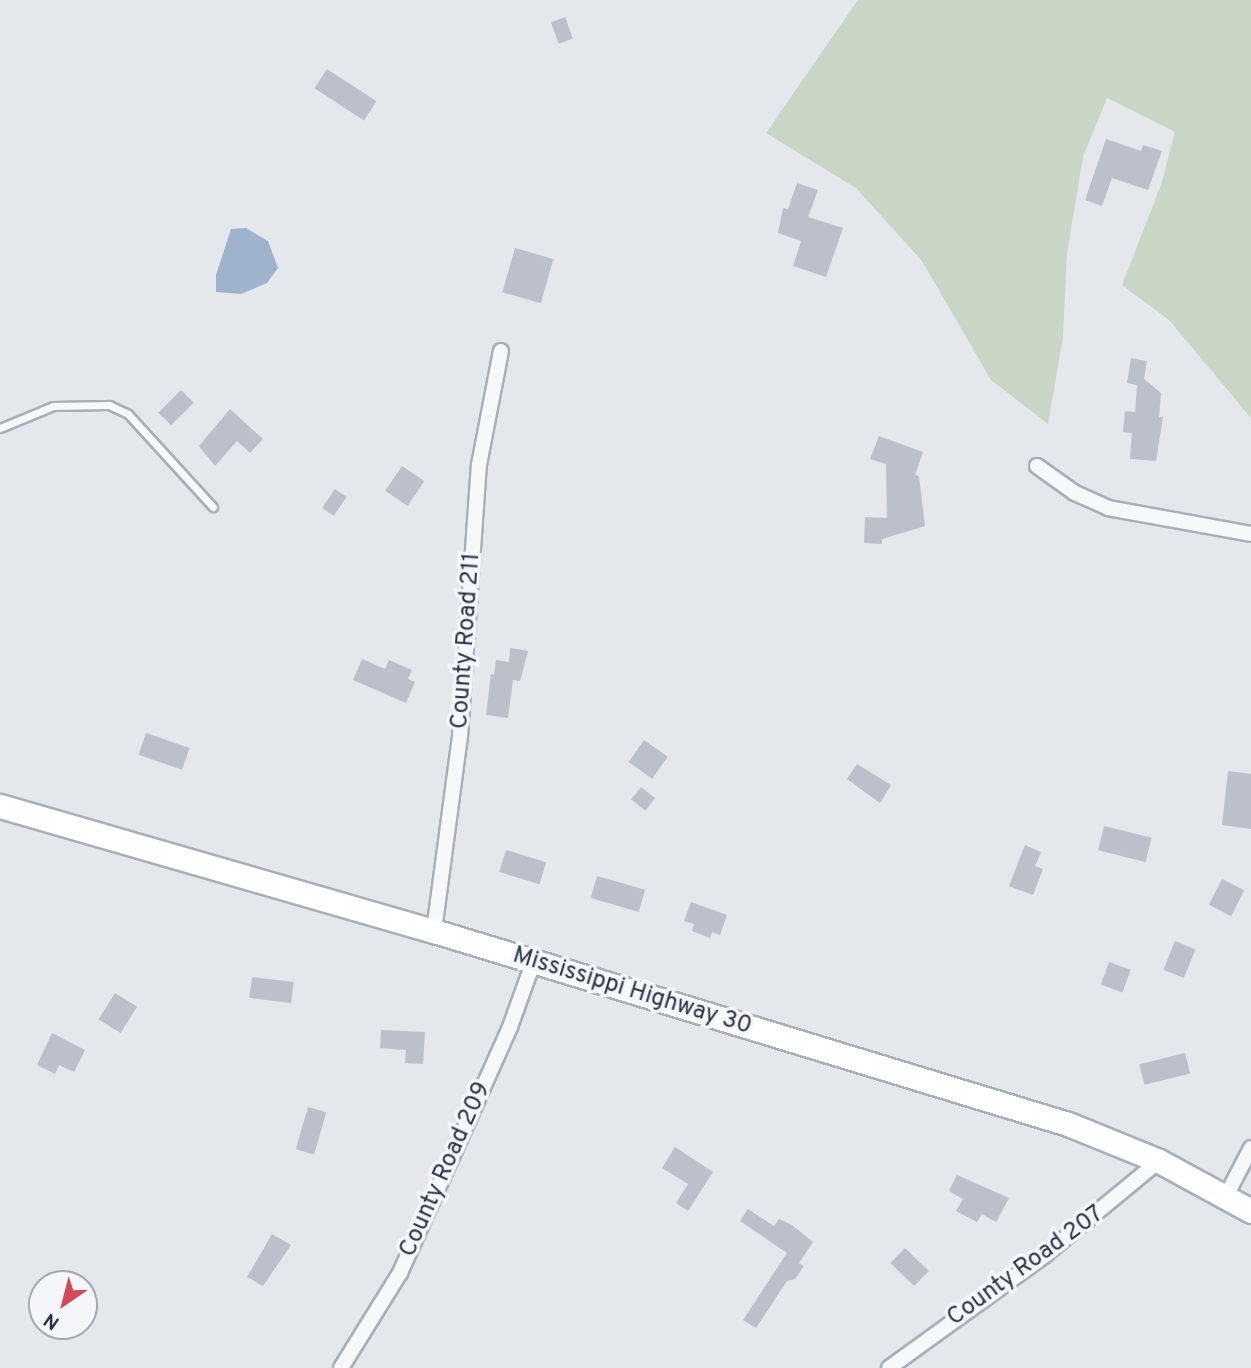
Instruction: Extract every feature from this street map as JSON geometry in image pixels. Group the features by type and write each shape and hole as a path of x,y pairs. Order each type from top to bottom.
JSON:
{"main road":[{"name":"Mississippi Highway 30","path":"0,806 434,931 1068,1124 1159,1161 1251,1211"}],"street":[{"name":"County Road 211","path":"434,931 460,735 479,465 501,351"},
{"path":"1037,466 1075,493 1108,508 1251,534"},
{"name":"County Road 209","path":"341,1368 400,1273 510,1027 533,963"},
{"path":"1226,1196 1251,1148"},
{"name":"County Road 207","path":"888,1368 1045,1255 1159,1161"}],"lane":[{"path":"0,428 53,406 109,405 128,414 213,507"}],"green space":[{"path":"858,0 1251,0 1251,418 1169,320 1122,285 1161,185 1175,132 1107,98 1083,157 1067,253 1063,337 1048,424 991,380 922,261 856,188 766,133"}],"water":[{"path":"246,228 268,241 278,268 267,283 241,294 216,292 216,275 231,229"}],"building":[{"path":"565,17 573,39 559,44 551,22"},
{"path":"327,69 376,101 364,120 314,88"},
{"path":"1106,139 1141,151 1143,145 1162,151 1148,190 1112,178 1102,206 1085,200"},
{"path":"797,183 818,190 808,217 843,228 826,277 793,266 801,241 778,233 783,208 788,209"},
{"path":"515,248 553,259 541,303 502,292"},
{"path":"1131,358 1147,361 1144,379 1161,393 1159,417 1163,417 1156,461 1130,459 1132,433 1123,432 1125,411 1135,412 1137,385 1127,383"},
{"path":"181,390 194,403 171,425 158,413"},
{"path":"230,409 263,439 250,453 237,441 215,466 199,446"},
{"path":"879,436 923,452 915,475 919,476 925,526 882,539 882,544 864,543 865,517 887,518 886,464 870,459"},
{"path":"402,466 424,481 408,506 385,491"},
{"path":"335,489 347,497 334,516 322,508"},
{"path":"510,648 528,651 520,681 513,680 508,718 486,715 491,674 494,675 496,660 509,662"},
{"path":"362,659 385,669 389,660 412,670 408,679 415,682 406,703 353,680"},
{"path":"146,733 189,748 182,770 139,755"},
{"path":"644,740 668,757 652,779 629,762"},
{"path":"857,764 891,785 880,803 847,779"},
{"path":"1228,771 1251,774 1251,829 1222,825"},
{"path":"641,787 655,798 645,811 631,800"},
{"path":"1104,826 1152,838 1145,862 1098,850"},
{"path":"1025,845 1041,852 1035,866 1043,869 1033,895 1009,886"},
{"path":"506,850 546,862 539,884 499,872"},
{"path":"597,876 645,890 639,912 591,898"},
{"path":"1222,879 1244,890 1231,916 1209,905"},
{"path":"691,902 727,915 720,935 712,932 710,938 692,931 694,924 684,921"},
{"path":"1175,941 1195,949 1184,978 1163,970"},
{"path":"1109,962 1131,970 1122,992 1101,985"},
{"path":"252,977 294,982 291,1003 249,998"},
{"path":"115,993 137,1007 121,1033 99,1019"},
{"path":"381,1030 425,1032 423,1064 405,1063 406,1050 380,1048"},
{"path":"52,1033 85,1050 74,1072 59,1065 55,1074 37,1065"},
{"path":"1185,1053 1190,1073 1144,1085 1139,1064"},
{"path":"308,1107 326,1112 314,1155 296,1149"},
{"path":"675,1147 713,1172 688,1211 676,1203 688,1184 662,1168"},
{"path":"957,1175 1009,1198 996,1222 982,1214 977,1222 956,1211 963,1199 949,1191"},
{"path":"748,1209 774,1226 779,1219 792,1225 813,1242 799,1263 804,1266 795,1279 787,1281 756,1328 743,1320 787,1253 740,1221"},
{"path":"272,1234 291,1245 263,1286 247,1277"},
{"path":"905,1248 929,1271 914,1286 890,1263"}]}
